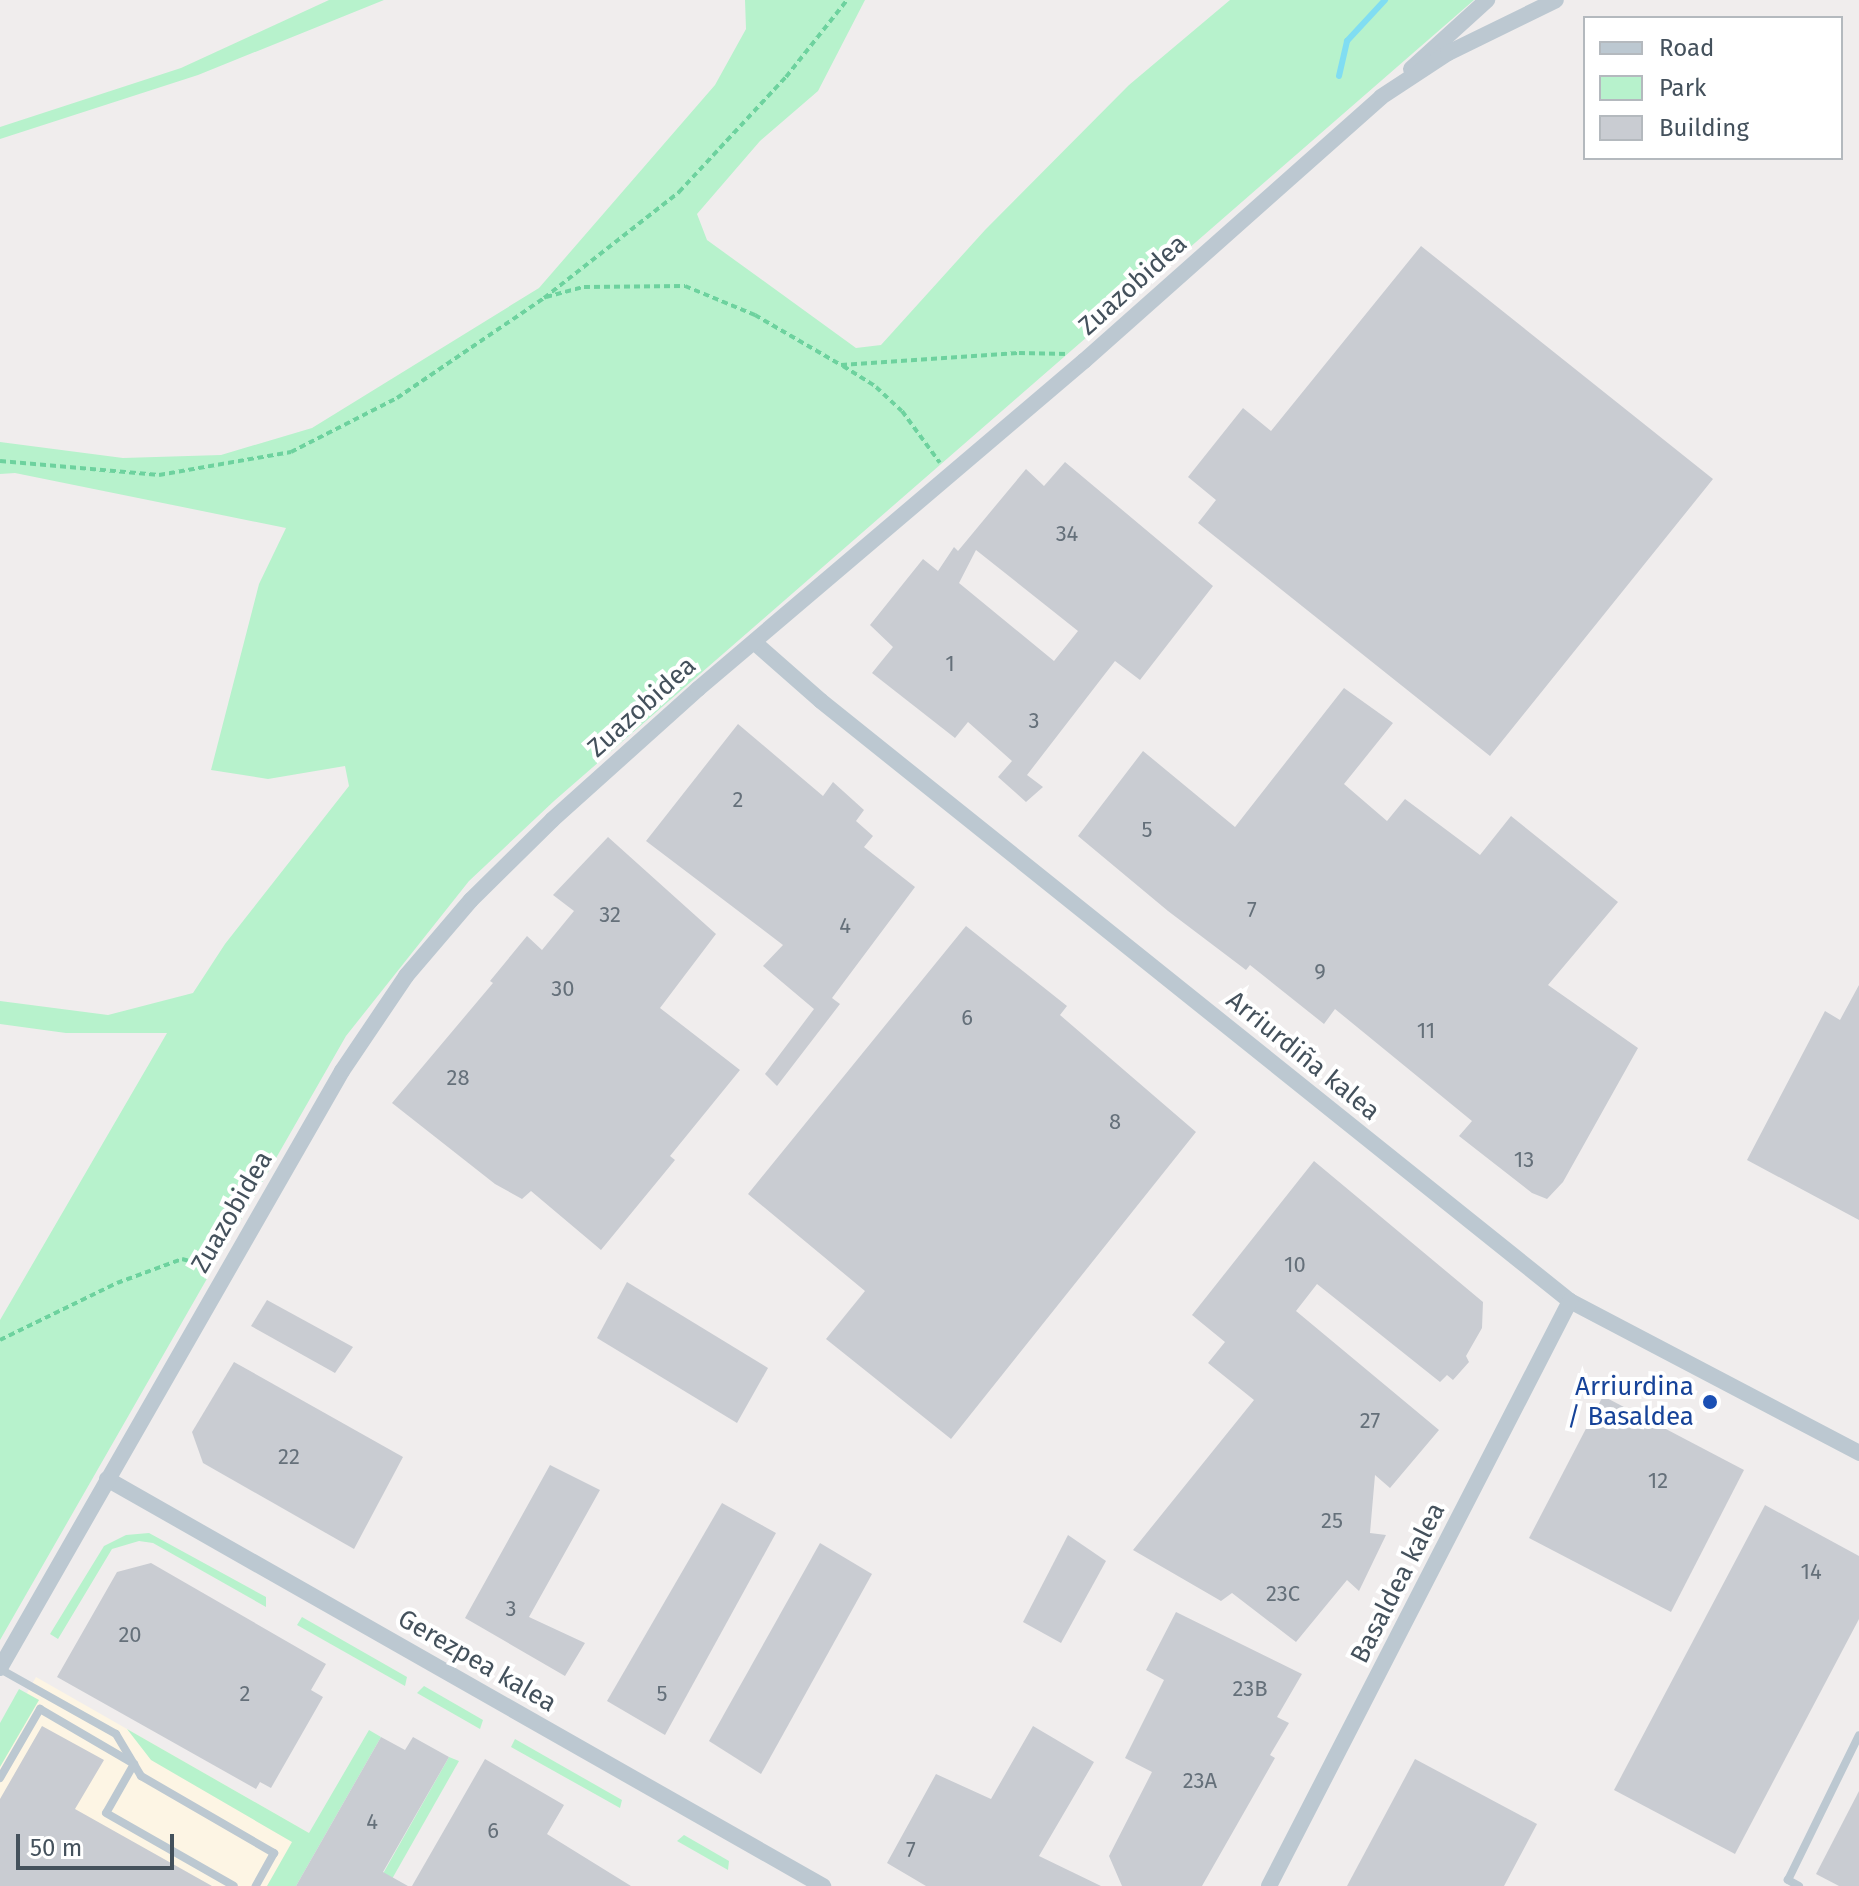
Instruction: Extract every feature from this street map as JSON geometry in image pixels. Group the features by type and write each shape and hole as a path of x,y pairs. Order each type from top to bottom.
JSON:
{"street":[{"path":"1381,97 1487,0"},
{"name":"Zuazobidea","path":"0,1668 342,1071 406,976 471,900 552,820 754,642 1084,361 1381,97 1448,53 1556,0"},
{"name":"Arriurdiña kalea","path":"754,642 821,701 1570,1301 1859,1453"},
{"name":"Basaldea kalea","path":"1269,1886 1570,1301"},
{"name":"Gerezpea kalea","path":"107,1479 823,1886"}],"lane":[{"path":"0,1668 116,1734 141,1776 274,1853 256,1886"},
{"path":"0,1778 40,1709 134,1764"},
{"path":"1799,1886 1788,1880 1859,1735"},
{"path":"134,1764 106,1813 234,1886"}],"path":[{"path":"0,461 159,475 291,452 397,398 544,298 679,192 786,77 847,0"},
{"path":"544,298 584,287 685,286 755,315 876,387 902,411 948,476"},
{"path":"841,365 1049,352 1064,352 1084,361"},
{"path":"0,1340 117,1283 182,1259 226,1271"}],"shaded area":[{"path":"36,1677 309,1833 279,1886 0,1886 0,1741"}],"green space":[{"path":"329,0 384,0 198,75 0,139 0,127 181,68"},
{"path":"745,0 865,0 818,91 760,141 697,214 707,240 856,348 881,345 985,230 1129,85 1230,0 1474,0 554,801 469,881 346,1036 0,1640 0,1320 167,1033 66,1033 0,1024 0,1001 108,1015 193,993 225,944 349,786 345,766 268,779 211,770 259,584 286,528 15,473 0,474 0,442 123,458 221,455 312,428 539,288 715,85 746,29"},
{"path":"149,1533 266,1597 266,1607 153,1543 139,1541 112,1549 58,1639 50,1634 104,1546 126,1535"},
{"path":"302,1617 407,1677 405,1686 297,1625"},
{"path":"424,1686 483,1720 480,1729 417,1693"},
{"path":"19,1689 39,1700 0,1767 0,1723"},
{"path":"127,1729 309,1833 369,1730 381,1737 296,1886 267,1886 292,1842 151,1760"},
{"path":"515,1739 622,1800 620,1808 511,1747"},
{"path":"449,1757 459,1761 388,1886 376,1886"},
{"path":"684,1835 729,1861 728,1870 677,1841"}],"building":[{"path":"1421,246 1713,479 1490,756 1198,523 1216,500 1188,477 1243,408 1271,431"},
{"path":"1065,462 1213,586 1140,680 1115,661 1027,775 1043,787 1026,802 998,777 1012,761 968,722 955,738 872,673 893,647 870,625 923,559 938,571 954,547 958,551 1026,469 1044,486","holes":["976,550 1078,631 1054,661 959,583"]},
{"path":"1344,688 1393,723 1344,784 1387,821 1405,799 1480,855 1511,816 1618,902 1548,985 1638,1048 1563,1182 1547,1199 1532,1193 1459,1136 1472,1121 1335,1009 1324,1024 1250,965 1246,970 1168,911 1078,836 1143,751 1235,827"},
{"path":"738,724 823,796 833,782 864,810 856,821 873,836 864,847 915,887 832,998 840,1004 777,1086 765,1074 814,1009 763,966 783,945 646,841"},
{"path":"608,837 716,934 660,1008 740,1070 670,1156 675,1160 601,1250 531,1191 522,1199 495,1184 392,1103 493,983 490,981 527,936 542,950 574,911 553,895"},
{"path":"966,926 1067,1006 1060,1015 1196,1132 951,1439 826,1339 865,1291 748,1194"},
{"path":"1859,985 1859,1220 1747,1160 1825,1011 1840,1020"},
{"path":"1314,1161 1483,1302 1482,1328 1466,1356 1469,1362 1453,1380 1447,1375 1440,1382 1317,1284 1296,1311 1439,1430 1390,1488 1375,1475 1370,1533 1386,1535 1359,1591 1347,1580 1296,1642 1232,1593 1221,1601 1133,1550 1254,1400 1208,1363 1225,1342 1192,1315"},
{"path":"627,1282 768,1368 737,1423 597,1338"},
{"path":"267,1300 353,1347 335,1373 251,1326"},
{"path":"234,1362 403,1457 354,1549 203,1463 192,1432"},
{"path":"1603,1396 1744,1470 1671,1612 1529,1538"},
{"path":"550,1465 600,1490 529,1617 585,1643 565,1676 465,1618"},
{"path":"722,1503 776,1533 665,1735 607,1701"},
{"path":"1765,1505 1859,1556 1859,1619 1735,1854 1614,1790"},
{"path":"1068,1535 1106,1561 1061,1643 1023,1622"},
{"path":"820,1543 872,1574 761,1774 709,1741"},
{"path":"151,1563 326,1664 311,1690 323,1697 271,1788 260,1782 256,1789 57,1677 117,1572"},
{"path":"1176,1612 1302,1674 1277,1717 1289,1723 1270,1755 1275,1758 1202,1886 1122,1886 1109,1856 1152,1772 1125,1758 1164,1680 1146,1670"},
{"path":"42,1726 104,1760 75,1809 212,1886 0,1886 0,1799"},
{"path":"1033,1726 1094,1762 1039,1856 1101,1886 926,1886 887,1863 936,1774 991,1799"},
{"path":"381,1737 405,1750 413,1737 449,1757 383,1872 408,1886 296,1886"},
{"path":"485,1759 564,1805 547,1834 631,1886 412,1886"},
{"path":"1415,1759 1537,1824 1504,1886 1347,1886"},
{"path":"1859,1791 1859,1886 1839,1886 1816,1874"}],"waterway":[{"path":"1339,76 1347,41 1385,0"}],"place":[{"name":"Arriurdina / Basaldea","path":"1710,1402"}]}
